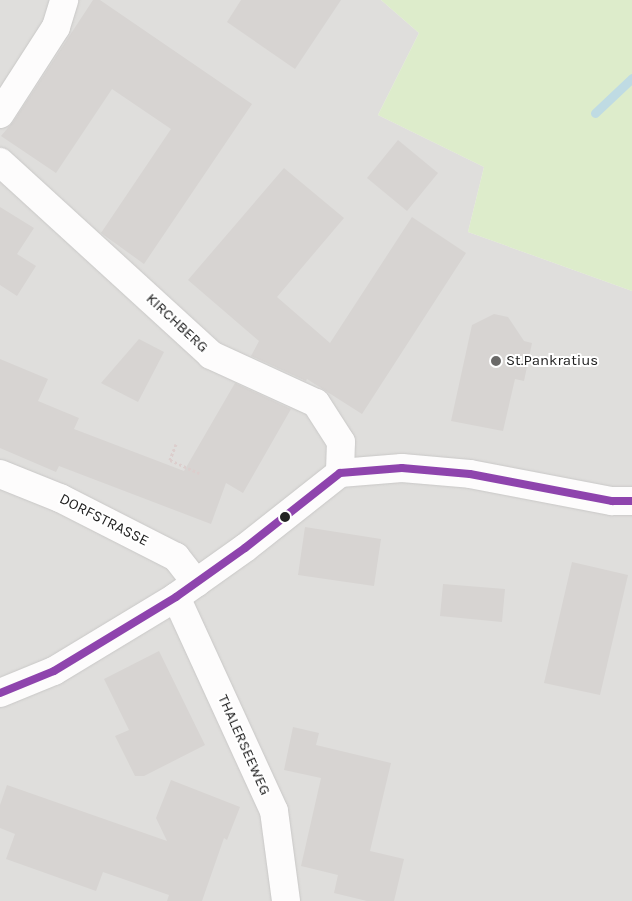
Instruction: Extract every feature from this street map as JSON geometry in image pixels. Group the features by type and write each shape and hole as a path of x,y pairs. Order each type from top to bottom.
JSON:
{"street":[{"path":"0,114 56,28 64,0"},
{"name":"KIRCHBERG","path":"0,162 211,355 316,403 341,442 340,473"},
{"path":"0,693 54,671 186,590 340,473 402,468 470,474 612,501 632,501"},
{"name":"DORFSTRASSE","path":"0,474 60,498 176,557 186,590"},
{"name":"THALERSEEWEG","path":"186,590 274,811 286,901"}],"path":[{"path":"176,444 170,460 199,472"}],"shaded area":[{"path":"0,0 381,0 419,33 378,115 484,167 468,232 632,291 632,901 0,901"}],"green space":[{"path":"381,0 632,0 632,291 468,232 484,167 378,115 419,33"}],"building":[{"path":"93,0 100,0 252,104 144,264 101,233 171,129 112,89 56,173 1,136 13,122"},
{"path":"241,0 341,0 295,69 227,22"},
{"path":"398,140 438,173 407,211 367,178"},
{"path":"284,168 344,218 277,297 330,343 412,217 466,253 362,414 307,379 306,381 251,356 259,341 188,280"},
{"path":"0,207 34,228 17,254 36,266 17,296 0,285"},
{"name":"St.Pankratius","path":"494,314 508,317 524,341 532,343 524,381 515,379 503,431 451,421 472,325"},
{"path":"139,339 164,352 138,402 101,383"},
{"path":"0,359 48,379 38,401 79,418 74,429 184,471 235,383 291,409 243,493 226,483 211,524 59,466 56,472 0,448"},
{"path":"305,527 381,539 374,586 298,575"},
{"path":"572,562 628,575 600,695 544,683"},
{"path":"443,584 505,589 502,622 440,616"},
{"path":"159,651 205,745 144,776 135,776 115,736 129,730 104,679"},
{"path":"293,727 319,733 316,745 391,763 370,851 404,859 394,901 367,901 334,893 338,875 301,866 321,778 284,770"},
{"path":"171,780 240,807 227,840 224,838 202,901 167,901 169,895 103,872 96,891 6,859 15,834 0,828 0,805 7,785 167,841 156,818"}],"waterway":[{"path":"595,113 632,78"}],"transit line":[{"path":"340,473 402,468 470,474 612,501 632,501"},
{"path":"0,693 54,671 176,597 245,548 340,473"}],"place":[{"name":"St.Pankratius","path":"496,361"}]}
